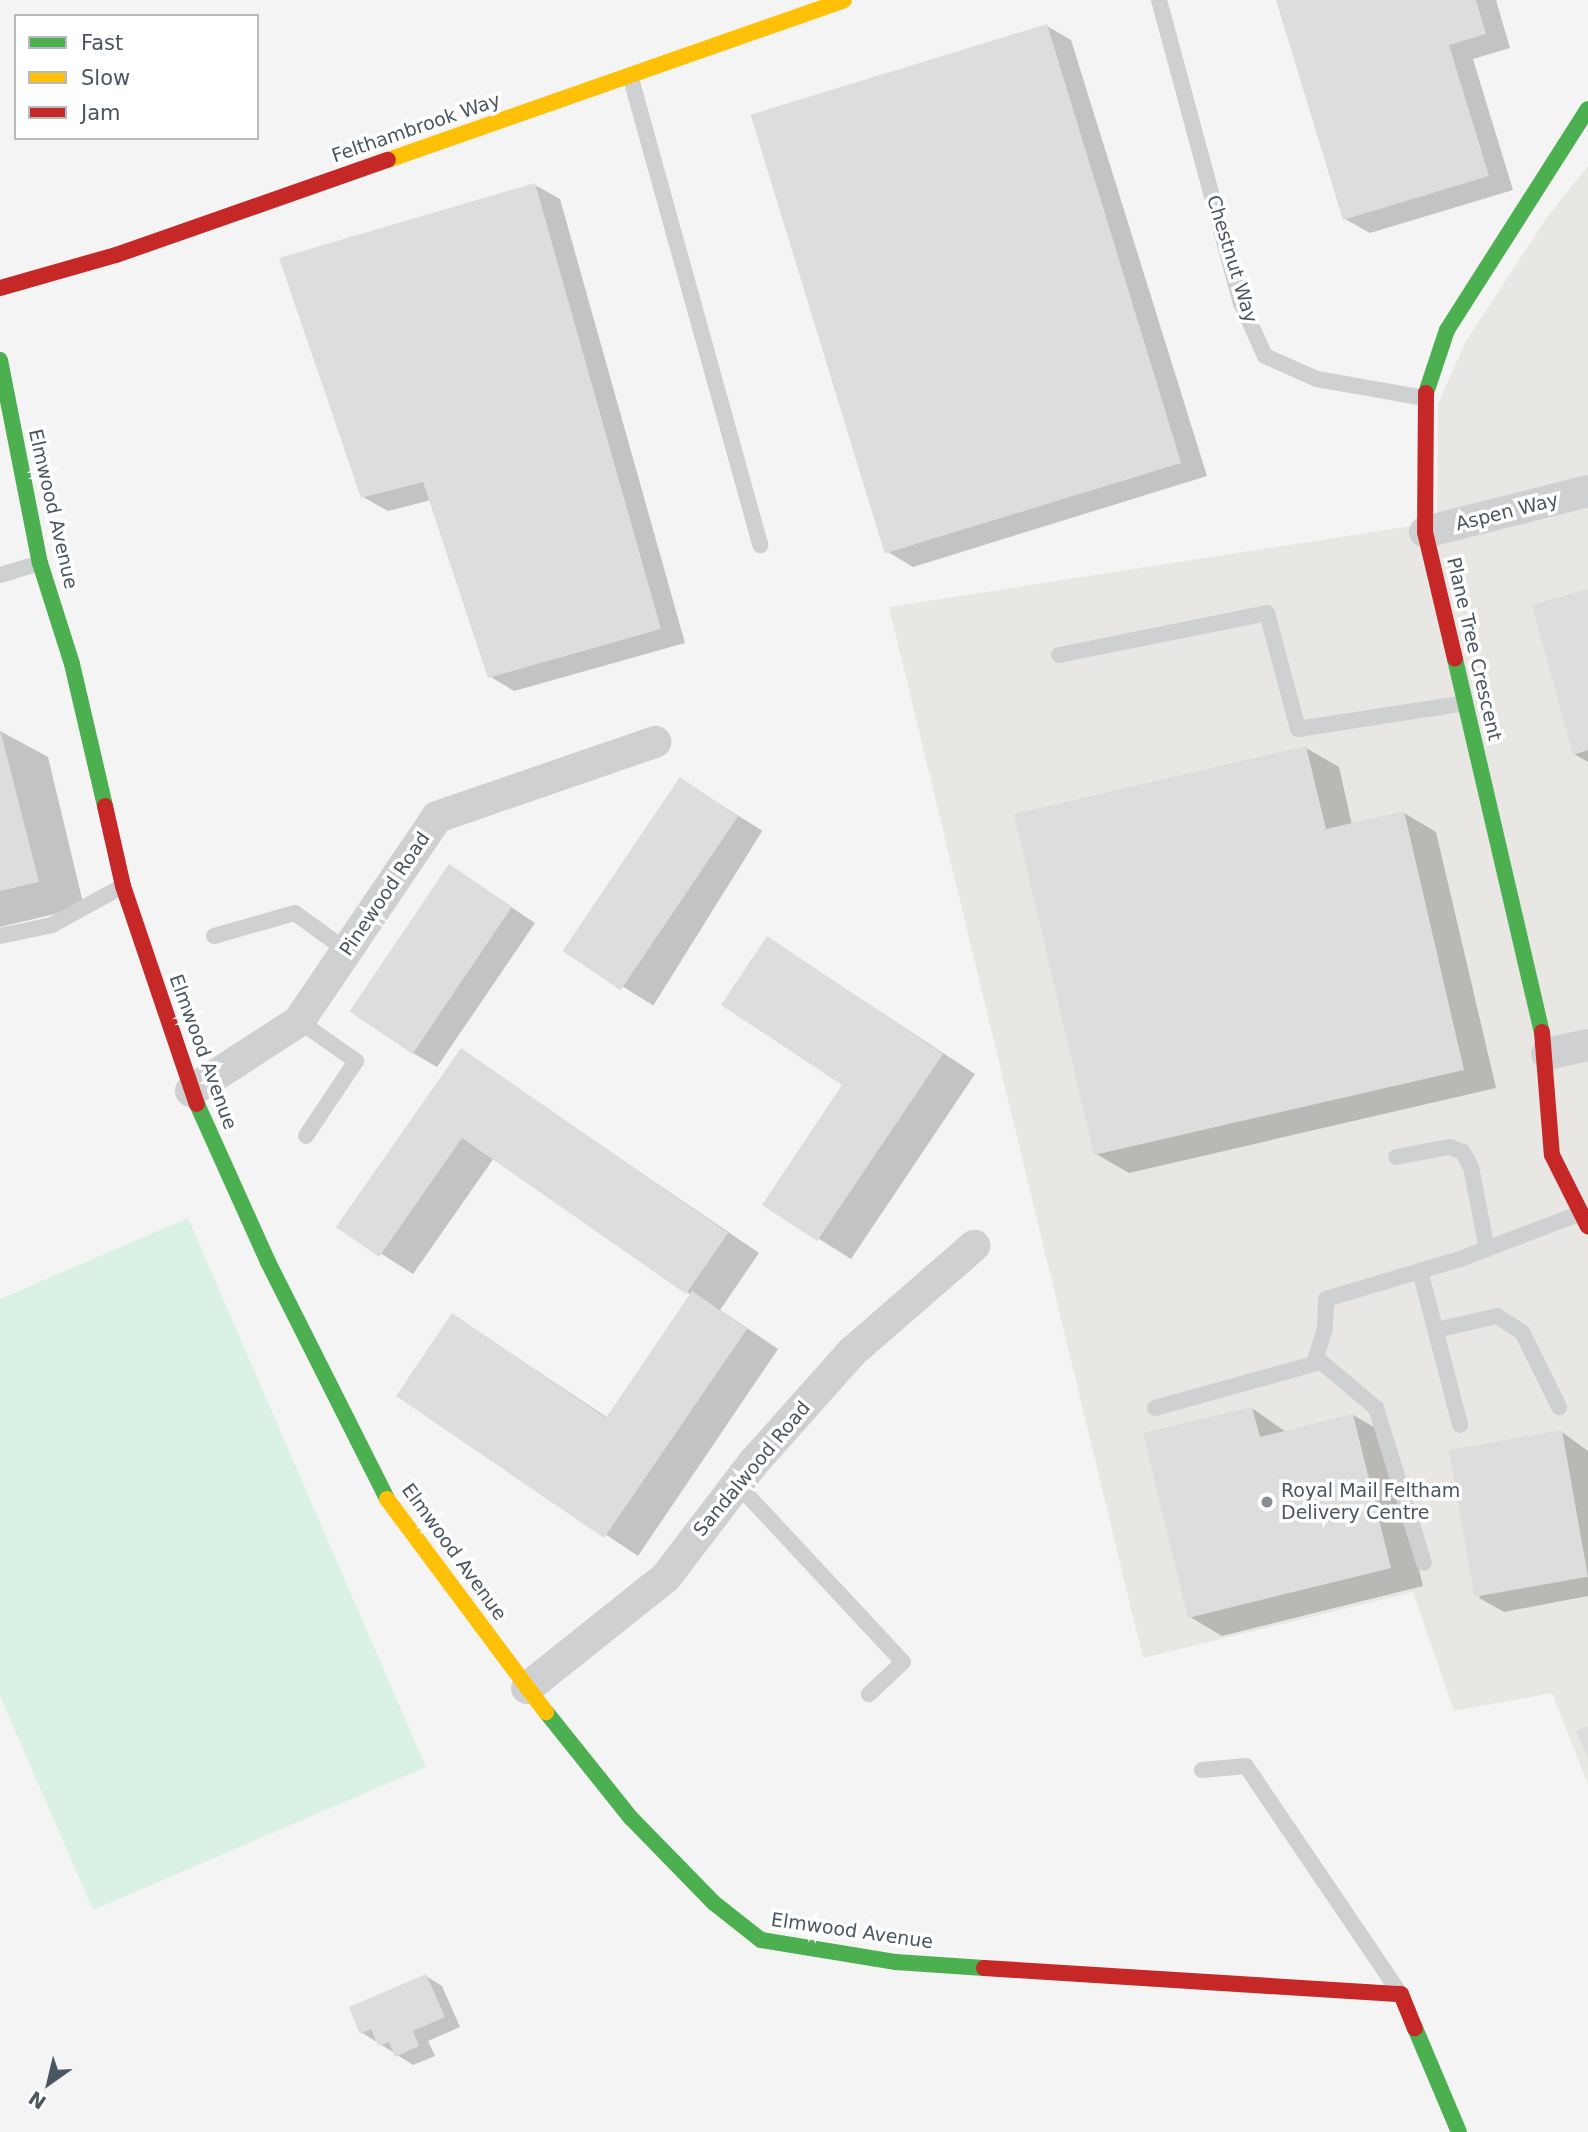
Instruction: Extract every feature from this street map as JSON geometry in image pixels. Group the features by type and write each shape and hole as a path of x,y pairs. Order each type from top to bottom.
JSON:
{"street":[{"name":"Felthambrook Way","path":"0,288 116,255 844,0"},
{"name":"Plane Tree Crescent","path":"1584,1220 1552,1155 1547,1054 1425,532 1425,398 1447,330 1588,109"},
{"name":"Elmwood Avenue","path":"0,360 40,563 72,664 123,886 191,1091 268,1262 386,1496 527,1688 631,1818 714,1903 761,1940 896,1962 1401,1994"},
{"name":"Aspen Way","path":"1425,532 1588,491"},
{"name":"Pinewood Road","path":"191,1091 299,1021 437,817 655,742"},
{"path":"1547,1054 1588,1045"},
{"name":"Sandalwood Road","path":"527,1688 666,1577 737,1485 852,1352 974,1246"},
{"path":"1401,1994 1459,2132"}],"lane":[{"name":"Chestnut Way","path":"1159,0 1241,303 1265,356 1317,379 1425,398"},
{"path":"630,75 760,545"},
{"path":"0,575 40,563"},
{"path":"1059,655 1267,613 1298,729 1465,703"},
{"path":"0,936 51,925 123,886"},
{"path":"214,936 295,913 347,951"},
{"path":"299,1021 356,1060 306,1136"},
{"path":"1396,1157 1450,1147 1463,1152 1471,1167 1486,1249"},
{"path":"1319,1360 1326,1299 1584,1220"},
{"path":"1420,1271 1460,1425"},
{"path":"1436,1330 1497,1316 1522,1332 1559,1407"},
{"path":"1155,1408 1319,1360"},
{"path":"1319,1360 1376,1408 1424,1563"},
{"path":"737,1485 902,1662 869,1694"},
{"path":"1202,1770 1246,1766 1401,1994"}],"shaded area":[{"path":"1588,166 1588,1784 1552,1693 1454,1711 1413,1592 1143,1658 889,607 1437,522 1438,404 1466,341 1548,216"}],"green space":[{"path":"188,1218 426,1767 93,1910 0,1696 0,1299"}],"building":[{"path":"1276,0 1476,0 1486,34 1449,45 1489,176 1343,220"},
{"path":"1047,24 1181,463 885,554 751,115"},
{"path":"535,183 661,629 488,678 423,482 361,498 279,258"},
{"path":"1588,589 1588,750 1573,755 1532,605"},
{"path":"0,729 39,882 0,891"},
{"path":"1306,746 1326,829 1404,811 1464,1070 1094,1155 1014,814"},
{"path":"680,777 738,816 621,990 563,951"},
{"path":"449,864 512,906 412,1054 349,1012"},
{"path":"767,936 943,1054 817,1241 762,1205 842,1085 721,1005"},
{"path":"461,1048 728,1233 686,1294 462,1138 379,1257 336,1227"},
{"path":"692,1291 747,1329 604,1538 396,1396 452,1313 606,1418"},
{"name":"Royal Mail Feltham Delivery Centre","path":"1252,1407 1260,1437 1353,1414 1391,1568 1188,1618 1143,1433"},
{"path":"1562,1430 1588,1577 1475,1597 1449,1450"},
{"path":"1588,1726 1588,1758 1576,1731"},
{"path":"426,1974 445,2017 413,2031 419,2046 395,2057 389,2042 378,2046 371,2029 360,2034 349,2007"}],"traffic: fast":[{"path":"1426,393 1447,330 1588,109"},
{"path":"0,360 40,563 72,664 105,806"},
{"path":"1455,659 1542,1032"},
{"path":"197,1104 268,1262 387,1499"},
{"path":"546,1712 631,1818 714,1903 761,1940 896,1962 984,1968"},
{"path":"1415,2028 1459,2132"}],"traffic: slow":[{"path":"388,160 844,0"},
{"path":"387,1499 546,1712"}],"traffic: jam":[{"path":"0,288 116,255 388,160"},
{"path":"1426,393 1425,532 1455,659"},
{"path":"105,806 123,886 197,1104"},
{"path":"1542,1032 1552,1155 1588,1227"},
{"path":"984,1968 1401,1994 1415,2028"}],"place":[{"name":"Royal Mail Feltham Delivery Centre","path":"1267,1502"}]}
